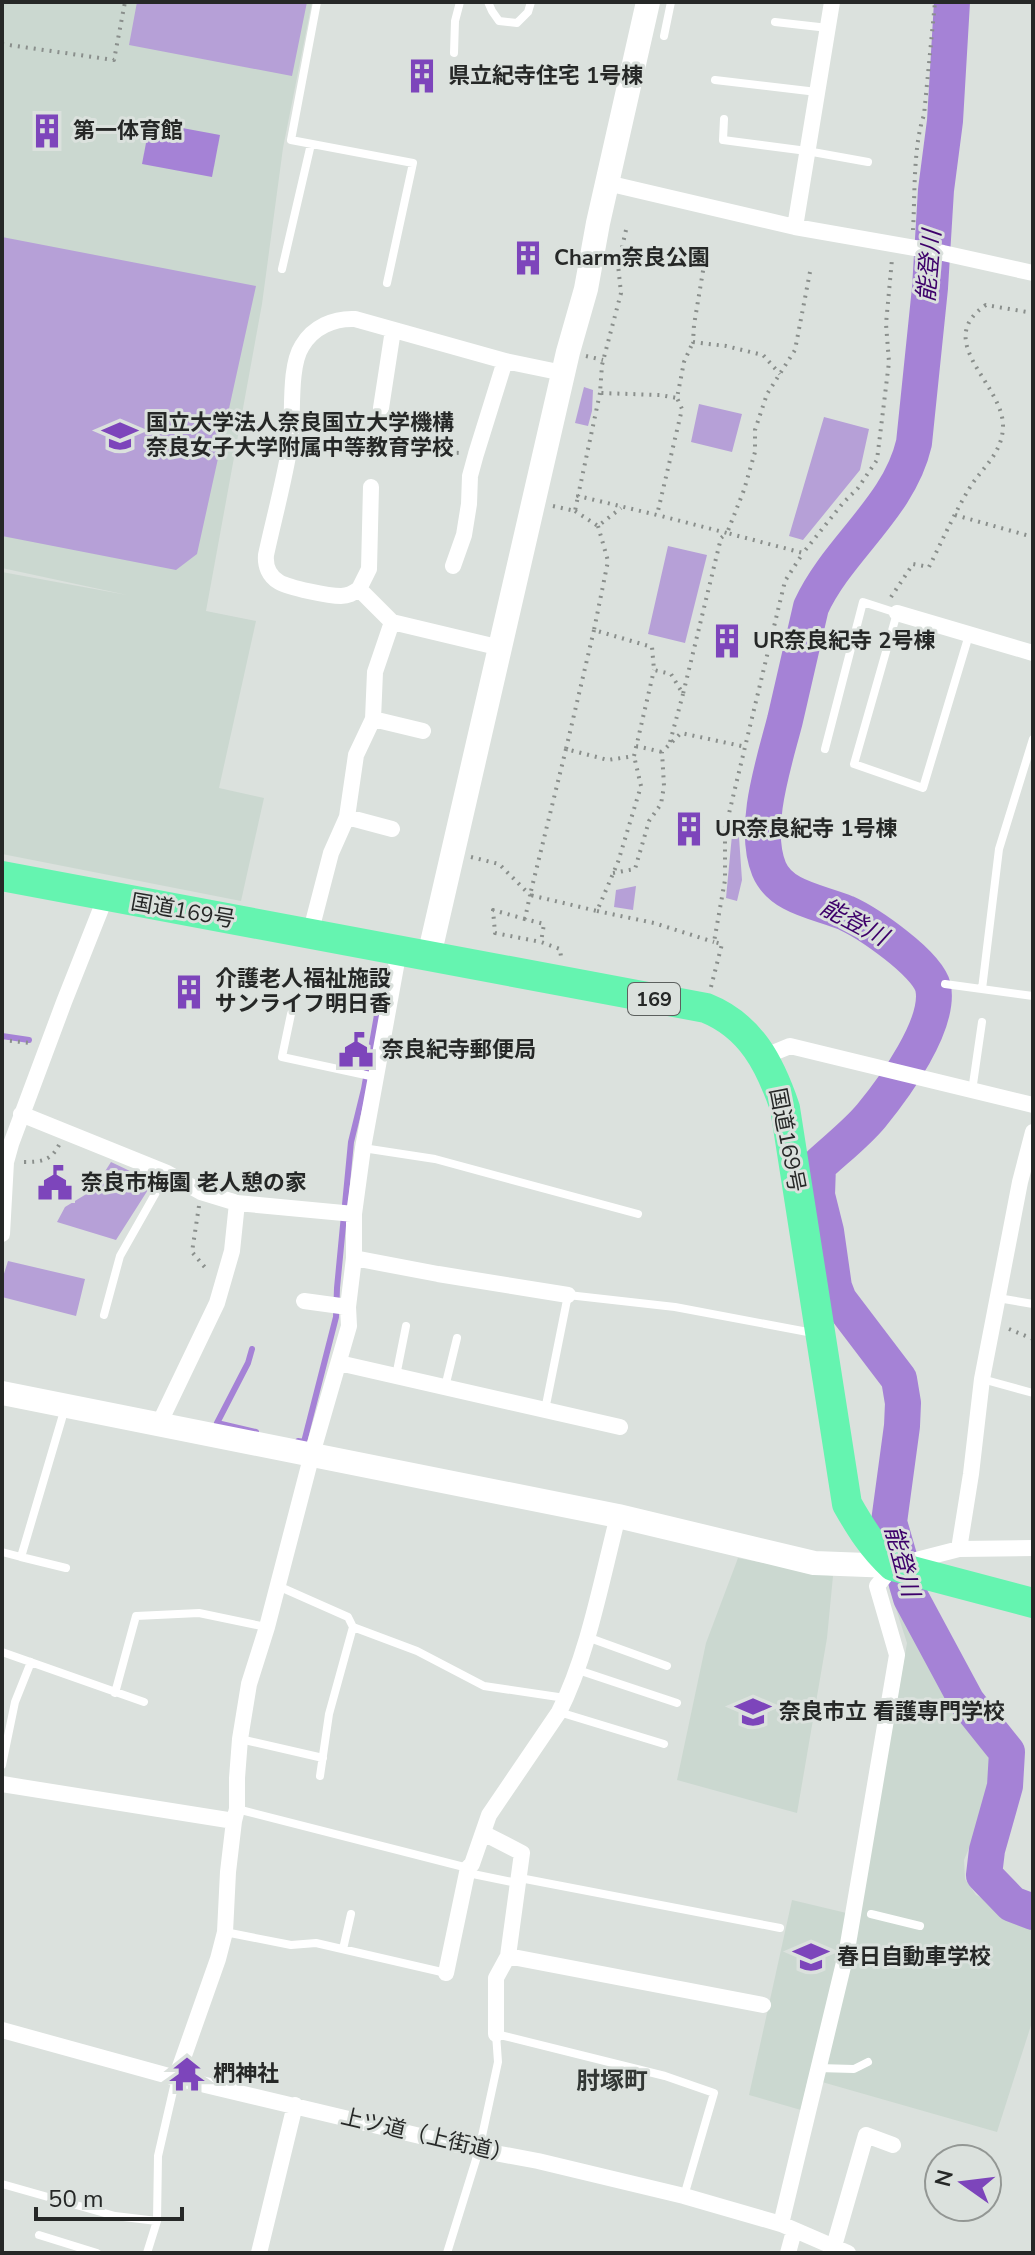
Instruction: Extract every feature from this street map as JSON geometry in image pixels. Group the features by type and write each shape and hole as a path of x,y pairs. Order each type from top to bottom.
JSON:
{"highway":[{"name":"国道169号","path":"2,876 706,1008 724,1015 739,1027 763,1057 775,1078 785,1108 847,1504 878,1553 893,1566"},
{"path":"893,1566 1033,1603"}],"street":[{"path":"429,956 563,373 586,289 648,2"},
{"path":"795,227 832,2"},
{"path":"607,183 795,227 943,253 1033,273"},
{"path":"371,487 369,569 359,589 350,595 340,596 277,581 265,564 291,442 296,359 302,345 320,327 342,318 355,319 505,361 563,373"},
{"path":"381,408 393,330"},
{"path":"453,566 464,535 470,476 505,361"},
{"path":"359,589 392,622 501,648"},
{"path":"890,611 1033,653"},
{"path":"310,934 331,853 347,817 356,755 373,719 375,672 392,622"},
{"path":"373,719 423,731"},
{"path":"347,817 392,829"},
{"path":"2,1234 6,1162 21,1114 106,896"},
{"path":"176,2078 225,1932 240,1739 249,1684 349,1326 354,1214 399,950"},
{"path":"763,1057 790,1046 1033,1105"},
{"path":"21,1114 167,1173 201,1192 237,1203 354,1214"},
{"path":"959,1549 982,1379 1020,1182 1033,1132"},
{"path":"159,1424 217,1303 232,1251 237,1203"},
{"path":"354,1258 568,1295"},
{"path":"304,1301 348,1307"},
{"path":"339,1363 620,1427"},
{"path":"2,1393 618,1516 814,1563 893,1566 959,1549 1033,1548"},
{"path":"446,1973 468,1871 489,1815 562,1705 587,1637 618,1516"},
{"path":"788,2253 787,2228 818,2068 847,1950 897,1655 877,1586 893,1566"},
{"path":"2,1784 75,1797 236,1815"},
{"path":"483,1833 522,1853 504,1964 496,1978 496,2034"},
{"path":"504,1964 763,2005"},
{"name":"上ツ道（上街道）","path":"2,2030 176,2078 684,2196 787,2228 838,2251"},
{"path":"259,2253 295,2105"},
{"path":"838,2251 866,2135 893,2145"}],"lane":[{"path":"317,2 291,140 413,163 387,283"},
{"path":"454,53 455,21 460,2"},
{"path":"488,2 499,21 517,23 528,12 531,2"},
{"path":"664,36 671,2"},
{"path":"775,22 828,28"},
{"path":"715,80 817,92"},
{"path":"724,119 723,140 868,162"},
{"path":"282,269 311,144"},
{"path":"825,749 863,602 890,611 854,764 923,788 969,634"},
{"path":"982,989 999,849 1033,739"},
{"path":"945,984 1033,996"},
{"path":"291,1014 282,1057 376,1077"},
{"path":"972,1091 982,1022"},
{"path":"363,1148 435,1159 638,1214"},
{"path":"104,1315 120,1256 167,1173"},
{"path":"545,1410 568,1295 675,1307 821,1335"},
{"path":"997,1298 1033,1304"},
{"path":"396,1376 406,1326"},
{"path":"445,1387 457,1338"},
{"path":"982,1379 1033,1393"},
{"path":"21,1557 66,1406"},
{"path":"2,1552 66,1568"},
{"path":"278,1586 348,1617 353,1627 329,1714 320,1776"},
{"path":"115,1693 136,1616 199,1613 267,1627"},
{"path":"353,1627 417,1651 484,1686 562,1705 664,1744"},
{"path":"587,1637 667,1666"},
{"path":"2,1652 144,1702"},
{"path":"2,1765 15,1702 31,1662"},
{"path":"575,1669 677,1703"},
{"path":"240,1739 323,1758"},
{"path":"236,1815 468,1871 780,1928"},
{"path":"343,1949 351,1914"},
{"path":"871,1914 920,1926"},
{"path":"225,1932 291,1945 316,1943 446,1973"},
{"path":"447,2253 479,2150 498,2062 496,2034 665,2076 714,2093 684,2196"},
{"path":"818,2068 854,2069 868,2062"},
{"path":"147,2253 157,2221 158,2156 176,2078"},
{"path":"2,2184 115,2216 157,2221"},
{"path":"39,2235 97,2253"}],"path":[{"path":"2,44 114,60 125,2"},
{"path":"915,248 918,153 935,2"},
{"path":"575,511 600,393 602,365 621,293 618,265 626,230"},
{"path":"714,942 725,880 725,830 785,581 803,553 858,488 877,460 889,362 886,324 893,244"},
{"path":"657,515 682,409 677,398 684,362 693,342 707,247"},
{"path":"670,744 721,538 727,533 744,490 755,452 755,430 767,394 795,350 810,272"},
{"path":"890,611 913,564 929,567 971,486 999,450 1003,423 997,405 970,357 965,343 967,328 975,312 986,305 1033,313"},
{"path":"693,342 763,355 780,374"},
{"path":"600,393 677,398"},
{"path":"291,442 476,454"},
{"path":"578,496 803,553"},
{"path":"525,919 608,561 598,526 575,511 547,505"},
{"path":"598,526 623,507"},
{"path":"955,515 1033,537"},
{"path":"594,630 652,647 654,670 634,756 641,786 613,873 597,911"},
{"path":"654,670 671,674 683,694"},
{"path":"613,873 635,869 649,821 661,804 664,786 662,752 681,733 746,747"},
{"path":"636,746 662,752"},
{"path":"566,749 608,760 634,756"},
{"path":"454,852 499,864 530,895 654,923 722,944 706,1008"},
{"path":"541,942 544,924 493,910 495,933 560,949 564,982"},
{"path":"2,1040 48,1046"},
{"path":"6,1162 45,1161 55,1154 64,1132"},
{"path":"201,1192 192,1252 222,1287"},
{"path":"993,1322 1033,1339"}],"shaded area":[{"name":"国立大学法人奈良国立大学機構 奈良女子大学附属中等教育学校","path":"2,2 312,2 283,148 262,304 206,611 256,621 219,788 264,798 241,901 2,854 2,572 127,595 2,568"},
{"path":"137,2 307,2 292,76 129,45"},
{"path":"150,122 220,135 212,177 142,164"},
{"path":"2,237 256,286 197,554 176,570 2,536"},
{"path":"584,387 593,390 588,426 575,423"},
{"path":"699,404 742,414 732,452 691,442"},
{"path":"824,417 869,429 860,470 803,540 789,536"},
{"path":"668,546 707,555 685,643 648,634"},
{"path":"732,835 739,837 742,880 737,901 726,898"},
{"path":"636,886 633,910 614,907 616,890"},
{"path":"111,1162 153,1182 116,1240 57,1222 65,1207 93,1190"},
{"path":"8,1261 85,1279 76,1316 2,1297 2,1280"},
{"name":"奈良市立 看護専門学校","path":"738,1558 833,1576 827,1638 797,1813 677,1780 706,1643"},
{"path":"889,1587 905,1590 961,1700 962,1714 997,1752 998,1780 964,1860 965,1879 976,1895 1033,1922 1033,2019 997,2132 808,2078 801,2110 749,2095 792,1900 859,1916 907,1643"}],"waterway":[{"name":"能登川","path":"952,2 945,121 914,443 895,488 836,566 811,607 766,795 763,834 769,869 782,887 868,925 909,956 933,987 930,1019 914,1055 871,1116 818,1166 817,1195 839,1300 899,1379 903,1403 902,1426 889,1522 911,1598 967,1702 1007,1752 1005,1786 987,1850 984,1875 1012,1904 1033,1912"},
{"path":"298,1441 304,1442 336,1317 351,1142 381,992"},
{"path":"2,1036 29,1040"},
{"path":"252,1349 217,1423 256,1432"}],"place":[{"name":"県立紀寺住宅 1号棟","path":"422,76"},
{"name":"第一体育館","path":"47,131"},
{"name":"Charm奈良公園","path":"528,258"},
{"name":"国立大学法人奈良国立大学機構 奈良女子大学附属中等教育学校","path":"120,436"},
{"name":"UR奈良紀寺 2号棟","path":"727,641"},
{"name":"UR奈良紀寺 1号棟","path":"689,829"},
{"name":"介護老人福祉施設 サンライフ明日香","path":"189,992"},
{"name":"奈良紀寺郵便局","path":"356,1050"},
{"name":"奈良市梅園 老人憩の家","path":"55,1183"},
{"name":"奈良市立 看護専門学校","path":"753,1712"},
{"name":"春日自動車学校","path":"811,1957"},
{"name":"椚神社","path":"187,2074"}],"district":[{"name":"肘塚町","path":"612,2081"}]}
